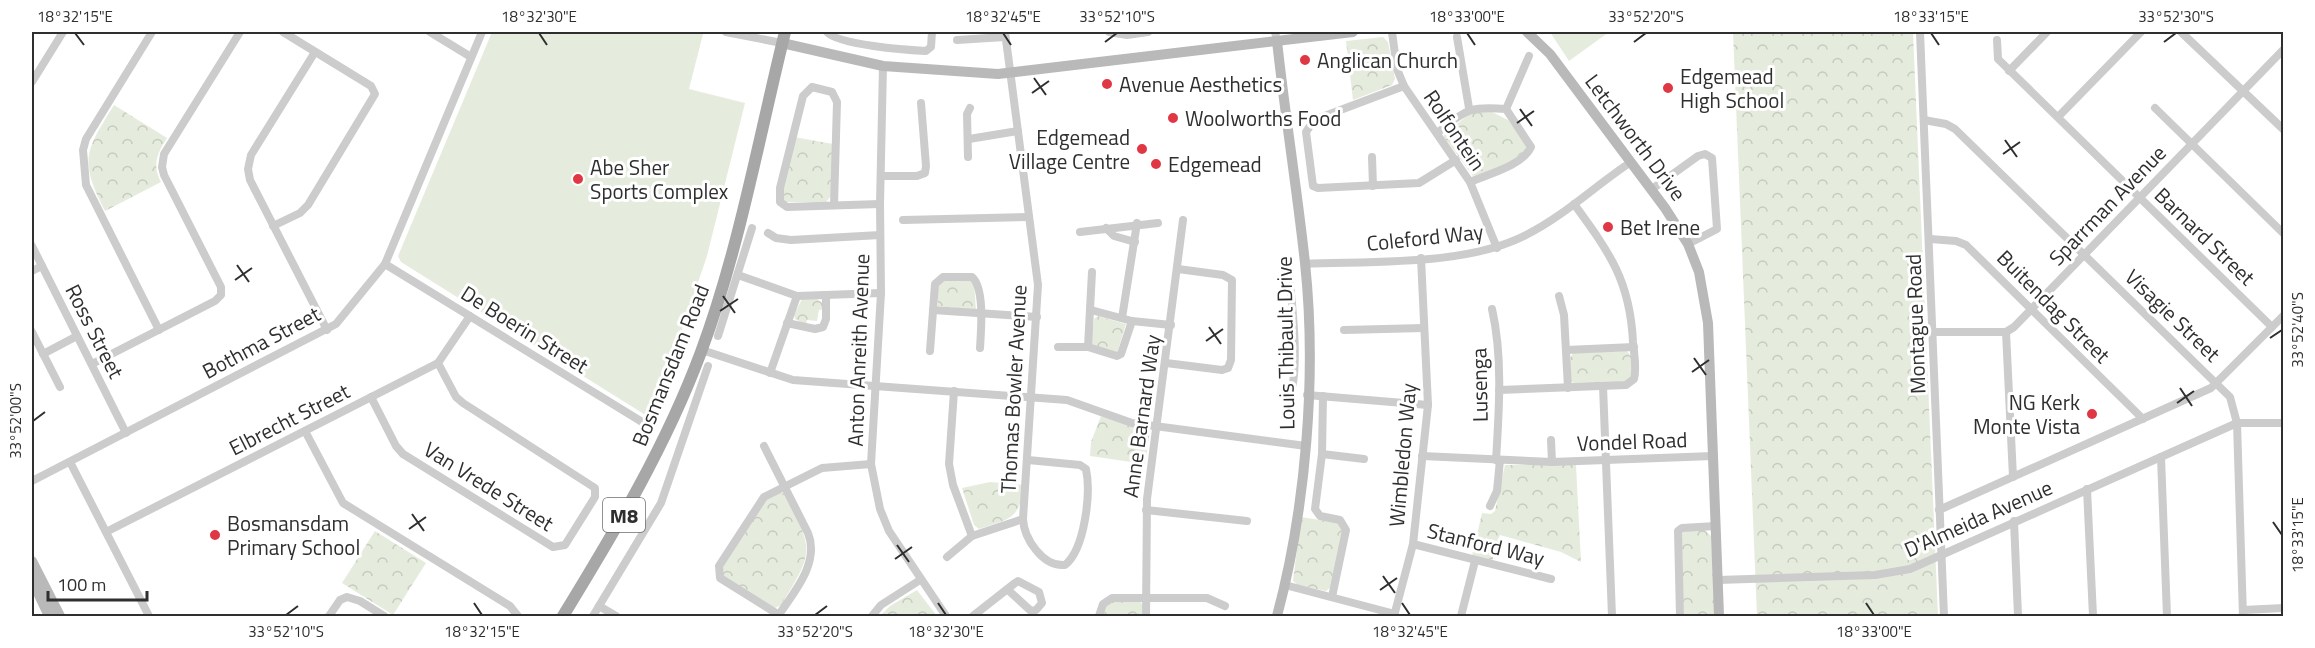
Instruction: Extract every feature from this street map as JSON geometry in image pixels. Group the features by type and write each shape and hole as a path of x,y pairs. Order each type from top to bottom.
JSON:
{"main road":[{"name":"Bosmansdam Road","path":"561,616 577,593 653,463 702,350 723,286 784,37"}],"street":[{"path":"32,82 63,32"},
{"path":"152,32 87,136 83,150 86,184 159,330"},
{"path":"92,364 215,301 221,292 164,175 162,163 164,154 240,32"},
{"path":"273,226 304,209 374,97 371,86 283,32"},
{"path":"430,32 471,57"},
{"name":"Bothma Street","path":"32,481 336,324 385,264 482,32"},
{"path":"726,32 784,37 883,66 972,73 1010,73 1276,36 1353,32"},
{"path":"827,32 833,37 875,47 929,50 932,32"},
{"path":"1109,32 1127,35 1148,32"},
{"name":"Rolfontein","path":"1392,32 1397,69 1404,86 1470,182 1497,248"},
{"name":"Letchworth Drive","path":"1527,32 1550,54 1652,189 1688,244 1699,272 1705,300 1719,616"},
{"name":"Montague Road","path":"1920,32 1944,616"},
{"path":"2010,71 2047,32"},
{"path":"2058,117 2141,32"},
{"path":"2181,32 2283,130"},
{"path":"957,40 1005,34"},
{"name":"Thomas Bowler Avenue","path":"947,557 972,536 1023,519 1038,285 1005,34"},
{"name":"Louis Thibault Drive","path":"1276,36 1305,264 1309,332 1306,446 1285,585 1277,616"},
{"path":"1457,37 1469,108"},
{"name":"Barnard Street","path":"1997,40 1998,59 2272,327"},
{"name":"Sparrman Avenue","path":"2006,332 2032,310 2083,254 2283,49"},
{"path":"315,52 250,159 250,180 327,330"},
{"path":"1506,110 1529,56"},
{"name":"Anton Anreith Avenue","path":"883,66 881,293 871,464 880,509 889,531 946,616"},
{"path":"1404,86 1308,124 1306,132 1312,181 1315,188 1423,182 1456,160"},
{"path":"834,205 837,102 832,92 812,87 803,96 779,200 787,207 880,204"},
{"path":"881,176 917,176 924,173 926,166 921,103"},
{"path":"968,157 967,114 970,108"},
{"path":"1437,133 1469,108 1506,110 1530,141 1531,150 1508,166 1470,182"},
{"path":"2155,108 2283,234"},
{"name":"Visagie Street","path":"1924,120 1946,124 1955,129 2217,383 2233,402 2237,423 2243,613"},
{"path":"969,139 1018,131"},
{"path":"1652,189 1698,156 1707,155 1712,158 1716,229 1688,244"},
{"path":"1372,157 1373,186"},
{"name":"Coleford Way","path":"1305,264 1421,258 1476,253 1497,248 1527,235 1631,162"},
{"path":"1499,390 1603,386 1633,382 1635,375 1632,313 1617,267 1574,204"},
{"path":"903,220 1029,217"},
{"name":"Anne Barnard Way","path":"1146,616 1146,510 1183,220"},
{"path":"1122,318 1136,242 1137,223"},
{"path":"1080,232 1137,223 1158,223"},
{"path":"718,336 752,228"},
{"path":"1106,228 1114,236 1136,242"},
{"path":"768,233 776,238 790,240 880,235"},
{"name":"Buitendag Street","path":"1930,239 1956,241 1966,245 2143,419"},
{"name":"Ross Street","path":"32,246 126,433"},
{"name":"Wimbledon Way","path":"1395,615 1413,544 1428,405 1421,258"},
{"name":"De Boerin Street","path":"385,264 647,425"},
{"path":"32,271 42,266"},
{"path":"1166,363 1222,370 1228,368 1231,360 1232,280 1223,275 1178,269"},
{"path":"1088,347 1092,272"},
{"path":"1288,402 1293,393 1294,332 1289,272"},
{"path":"738,275 797,296 826,297 881,293"},
{"path":"930,351 937,280 943,277 966,276 976,281 983,314 980,348"},
{"path":"770,374 797,296"},
{"path":"1559,296 1563,306 1568,388"},
{"path":"787,323 815,329 823,327 826,319 826,297"},
{"name":"Lusenga","path":"1490,506 1497,491 1499,390 1496,324 1492,309"},
{"path":"933,310 1037,317"},
{"path":"1091,310 1132,321 1171,325"},
{"name":"D'Almeida Avenue","path":"1939,510 2211,388 2283,315"},
{"name":"Elbrecht Street","path":"106,532 438,363 470,316"},
{"path":"1058,346 1088,347 1112,356 1119,355 1132,321"},
{"path":"1344,330 1424,328"},
{"path":"32,332 60,387"},
{"path":"1294,332 1309,332"},
{"path":"1933,332 2006,332 2013,477"},
{"path":"43,354 77,336"},
{"path":"1566,350 1634,347"},
{"path":"702,350 793,380 1067,400 1132,423 1306,446"},
{"name":"Van Vrede Street","path":"371,397 396,446 403,454 553,547 565,545 596,497 596,488 463,403 456,397 438,363"},
{"path":"592,616 661,503 708,366"},
{"path":"1603,386 1612,616"},
{"path":"954,391 949,464 953,485 972,536"},
{"path":"1307,395 1428,405"},
{"path":"1323,396 1322,454 1315,509 1322,517 1342,522 1346,530 1332,597"},
{"path":"2237,423 2283,423"},
{"name":"D'Almeida Avenue","path":"1718,580 1875,575 1910,569 2237,423"},
{"path":"305,431 343,503 510,606 517,615"},
{"name":"Vondel Road","path":"1551,440 1552,462"},
{"path":"764,446 785,485 808,533 812,548 808,568 779,616 722,580 718,570 755,507 764,497 785,485 822,468 871,464"},
{"path":"1322,454 1364,459"},
{"name":"Vondel Road","path":"1422,456 1552,462 1713,456"},
{"path":"2161,457 2167,616"},
{"path":"1023,519 1026,534 1037,550 1059,566 1065,566 1080,544 1084,531 1086,469 1080,465 1028,460"},
{"path":"70,462 148,616"},
{"path":"2087,489 2093,616"},
{"path":"1146,510 1247,521"},
{"path":"2014,521 2018,616"},
{"path":"1680,616 1678,531 1682,528 1716,526"},
{"name":"Stanford Way","path":"1413,544 1551,579"},
{"path":"32,561 60,616"},
{"path":"1461,616 1475,561"},
{"path":"32,580 49,616"},
{"path":"872,616 881,605 920,580"},
{"path":"973,616 1007,589 1020,581 1040,593 1042,603 1036,610 1031,611 1007,589"},
{"path":"1285,585 1395,615"},
{"path":"329,616 340,600 347,597 360,601 384,616"},
{"path":"1100,616 1103,604 1108,599 1207,598 1225,606"},
{"path":"599,606 616,616"},
{"path":"2243,613 2283,608"}],"green space":[{"name":"Abe Sher Sports Complex","path":"492,32 693,32 703,34 689,89 745,103 707,256 653,415 647,416 401,262 398,256"},
{"path":"1550,32 1609,32 1569,61"},
{"path":"1733,32 1913,32 1938,616 1757,616"},
{"path":"1383,37 1388,42 1395,79 1392,85 1353,100 1346,41"},
{"path":"114,105 167,138 156,164 161,182 105,211 91,179 89,156 97,134"},
{"path":"1490,111 1508,120 1528,145 1518,156 1504,165 1473,176 1443,136 1470,113"},
{"path":"794,137 833,144 831,196 826,202 784,202 783,184"},
{"path":"970,279 974,282 976,310 938,306 938,285 941,280"},
{"path":"802,299 817,299 824,304 824,309 819,310 817,321 807,320 806,325 795,319 794,315"},
{"path":"1098,316 1126,324 1117,353 1093,346 1091,343 1094,319"},
{"path":"1627,351 1631,356 1631,377 1627,382 1575,384 1571,381 1570,358 1573,353"},
{"path":"1101,416 1150,431 1145,464 1090,456 1091,442"},
{"path":"1505,465 1576,465 1581,562 1561,552 1500,535 1492,562 1472,556 1482,513 1491,514 1495,511"},
{"path":"990,482 1023,485 1020,505 1006,520 979,529 974,525 962,488"},
{"path":"780,492 785,494 801,527 806,550 805,561 800,573 781,605 775,608 724,577 721,568 762,502"},
{"path":"1301,517 1339,523 1343,529 1331,587 1326,591 1298,585 1293,581"},
{"path":"1685,530 1705,530 1711,536 1715,616 1684,616 1680,536"},
{"path":"375,531 426,563 393,615 342,583"},
{"path":"917,590 937,616 880,616 890,606"},
{"path":"1113,601 1140,601 1143,606 1142,616 1102,616 1106,606"}],"place":[{"name":"Anglican Church","path":"1305,60"},
{"name":"Avenue Aesthetics","path":"1107,84"},
{"name":"Edgemead High School","path":"1668,88"},
{"name":"Woolworths Food","path":"1173,118"},
{"name":"Edgemead Village Centre","path":"1142,149"},
{"name":"Edgemead","path":"1156,164"},
{"name":"Abe Sher Sports Complex","path":"578,179"},
{"name":"Bet Irene","path":"1608,227"},
{"name":"NG Kerk Monte Vista","path":"2092,414"},
{"name":"Bosmansdam Primary School","path":"215,535"}]}
